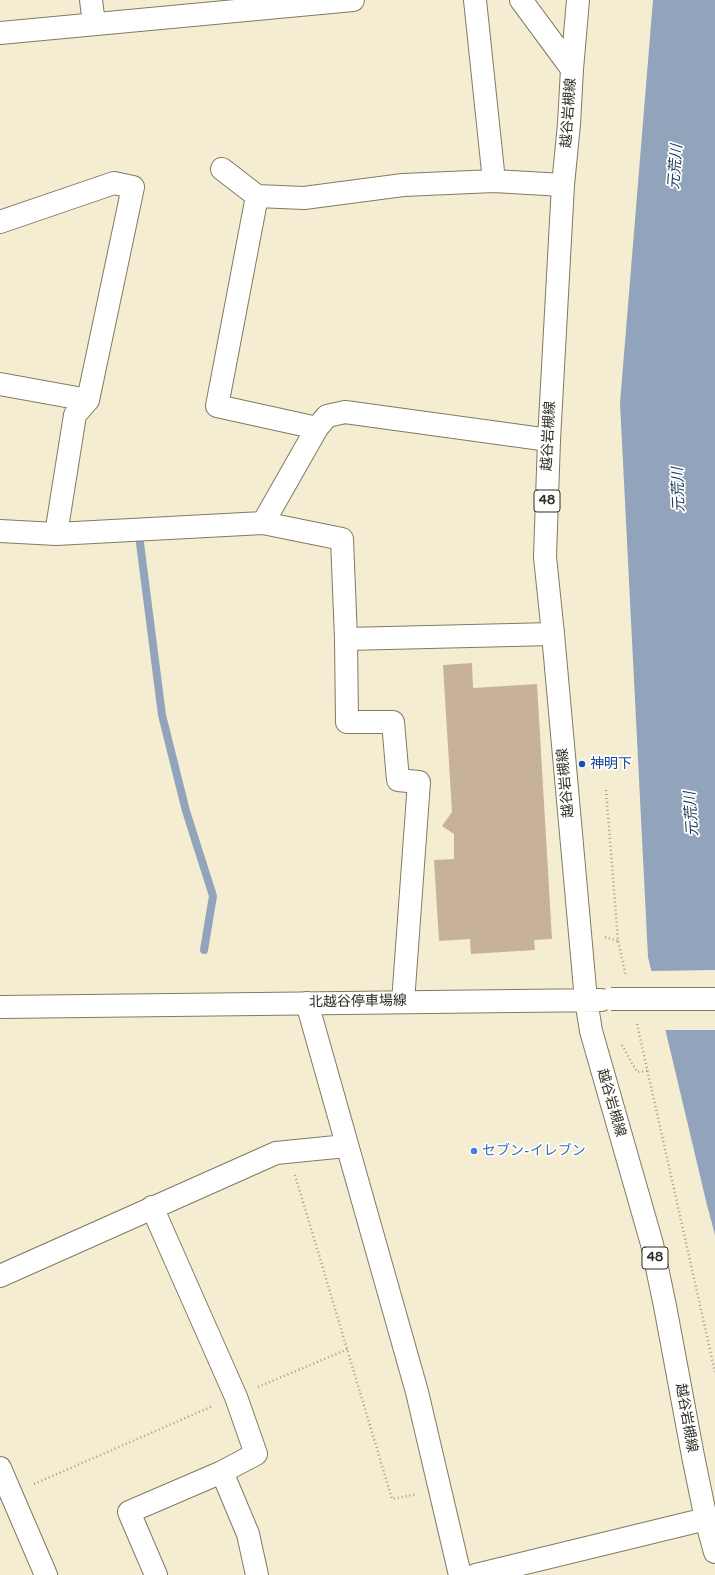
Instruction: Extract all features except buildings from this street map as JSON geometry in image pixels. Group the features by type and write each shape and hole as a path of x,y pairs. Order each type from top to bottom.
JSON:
{"street":[{"path":"91,0 94,24"},
{"path":"0,33 353,0"},
{"path":"475,0 494,181"},
{"path":"521,0 572,69"},
{"name":"越谷岩槻線","path":"578,0 563,185 548,440 545,557 586,1000 591,1031 652,1244 706,1519 715,1552"},
{"path":"222,169 257,196 304,198 403,185 494,181 563,185"},
{"path":"0,222 114,183 133,187 88,400 75,415 56,534"},
{"path":"257,196 217,406 317,428"},
{"path":"0,384 88,400"},
{"path":"263,523 317,428 327,416 345,412 548,440"},
{"path":"0,531 56,534 263,523 342,539 346,639 347,722 393,722 398,780 419,782 403,1002"},
{"path":"346,639 553,634"},
{"name":"北越谷停車場線","path":"0,1007 715,999"},
{"path":"307,1003 346,1146 417,1392 460,1575"},
{"path":"0,1276 276,1153 346,1146"},
{"path":"152,1207 236,1397 256,1454 222,1472 129,1512 156,1575"},
{"path":"0,1468 46,1575"},
{"path":"222,1472 248,1534 257,1575"},
{"path":"476,1575 706,1519"}],"path":[{"path":"606,790 618,941 627,979"},
{"path":"635,1018 715,1372"},
{"path":"622,1044 637,1072 648,1071"},
{"path":"288,1152 392,1499 418,1494"},
{"path":"11,1494 348,1349"}],"water":[{"name":"元荒川","path":"653,0 715,0 715,1235 648,957 620,403"}],"pier":[{"path":"715,970 715,1030 663,1030 650,971"}],"waterway":[{"path":"140,543 162,715 186,811 213,896 204,950"}],"place":[{"name":"神明下","path":"582,764"},
{"name":"セブン-イレブン","path":"474,1151"}]}
